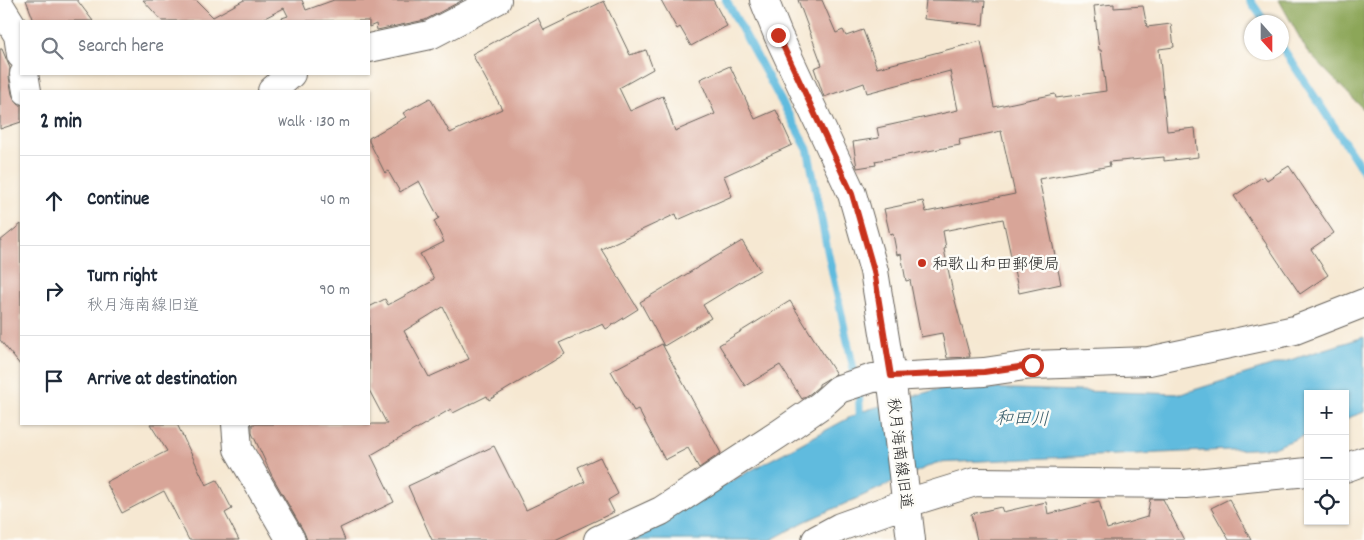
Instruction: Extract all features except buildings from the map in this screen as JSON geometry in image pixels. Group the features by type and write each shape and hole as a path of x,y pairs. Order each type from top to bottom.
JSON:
{"street":[{"path":"0,2 7,0"},
{"path":"370,48 430,35 497,0"},
{"name":"秋月海南線旧道","path":"764,0 778,35 852,194 874,271 892,382 911,540"},
{"path":"0,6 18,35 20,49"},
{"path":"24,75 27,90"},
{"path":"273,90 290,75"},
{"path":"598,540 661,511 822,405 839,389 873,378 892,382 1032,365 1149,361 1295,330 1364,303"},
{"path":"236,425 238,449 291,540"},
{"path":"1349,467 1364,461"},
{"path":"816,540 906,497 976,482 1185,484 1304,472"},
{"path":"890,540 906,497"}],"green space":[{"path":"1279,0 1364,0 1364,110 1307,51 1289,15"}],"water":[{"name":"和田川","path":"1364,337 1364,412 1349,418 1349,390 1304,390 1304,436 1273,448 936,463 804,522 771,540 621,540 860,412 945,387 1181,394"}],"waterway":[{"path":"726,0 808,150 859,394 860,422"},
{"path":"1250,0 1260,15"},
{"path":"1289,58 1364,172"}],"place":[{"name":"和歌山和田郵便局","path":"922,263"}],"route":[{"path":"778,35 852,194 874,271 891,376 984,372 1032,365"}]}
